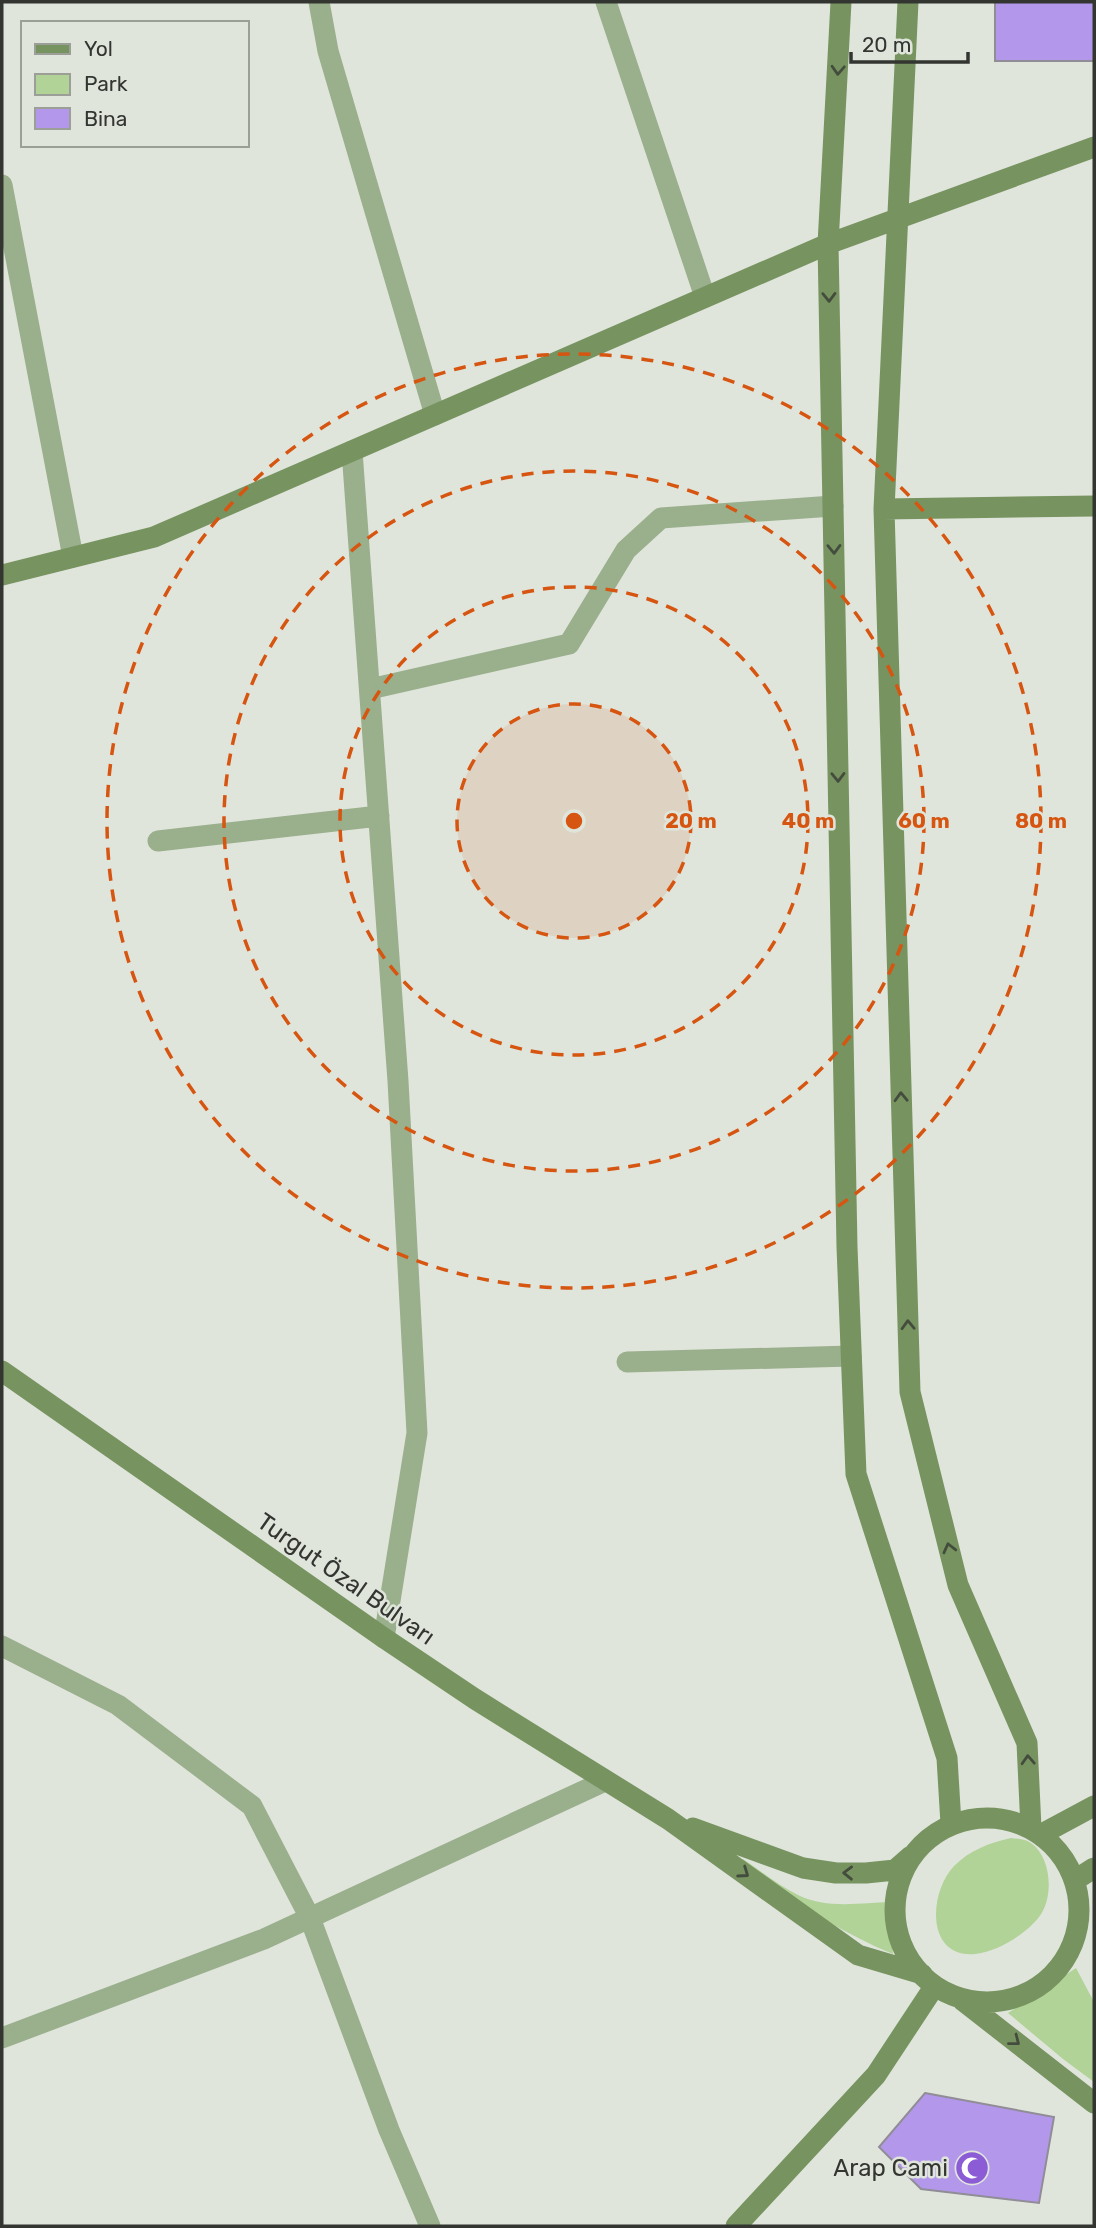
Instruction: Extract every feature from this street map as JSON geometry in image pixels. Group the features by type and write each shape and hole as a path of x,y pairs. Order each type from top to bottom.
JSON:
{"main road":[{"path":"841,2 828,244 846,1233 856,1474 947,1758 951,1824"},
{"path":"908,2 884,509 910,1391 958,1585 1027,1744 1036,1831 1094,1806"},
{"path":"2,575 154,537 828,244 1094,147"},
{"path":"884,509 1094,506"},
{"name":"Turgut Özal Bulvarı","path":"2,1371 384,1638 668,1819 858,1955 928,1980 961,1999 1094,2103"},
{"name":"Turgut Özal Bulvarı","path":"668,1819 803,1868 866,1874 895,1870 929,1837 951,1824 970,1818 1012,1820 1036,1831 1058,1849 1075,1880 1080,1908 1075,1937 1063,1963 1043,1984 1018,1998 989,2003 961,1999"},
{"name":"Turgut Özal Bulvarı","path":"911,1856 898,1882 894,1911 899,1940 913,1966 928,1980"},
{"path":"1075,1880 1094,1868"},
{"name":"Turgut Özal Bulvarı","path":"1080,1908 1094,1928"},
{"path":"736,2226 876,2075 928,1980"}],"street":[{"path":"319,2 328,51 435,415"},
{"path":"606,2 705,297"},
{"path":"2,185 73,557"},
{"path":"352,451 398,1081 417,1433 384,1638"},
{"path":"370,690 569,644 626,550 661,518 833,506"},
{"path":"158,841 379,816"},
{"path":"627,1362 851,1356"},
{"path":"2,1646 118,1705 252,1806 310,1917 388,2130 430,2226"},
{"path":"2,2038 264,1939 605,1781"}],"green space":[{"path":"1011,1838 1031,1843 1043,1858 1049,1889 1044,1909 1027,1930 984,1953 959,1952 947,1946 936,1921 936,1906 946,1877 960,1860 973,1851"},
{"path":"743,1859 784,1887 809,1899 843,1904 890,1902 893,1954 852,1935 795,1901 740,1864"},
{"path":"1076,1968 1094,2002 1094,2082 1008,2013"}],"building":[{"path":"995,2 1094,2 1094,61 995,61"},
{"name":"Arap Cami","path":"925,2093 1054,2117 1039,2203 921,2189 879,2147"}],"place":[{"name":"Arap Cami","path":"972,2168"}]}
